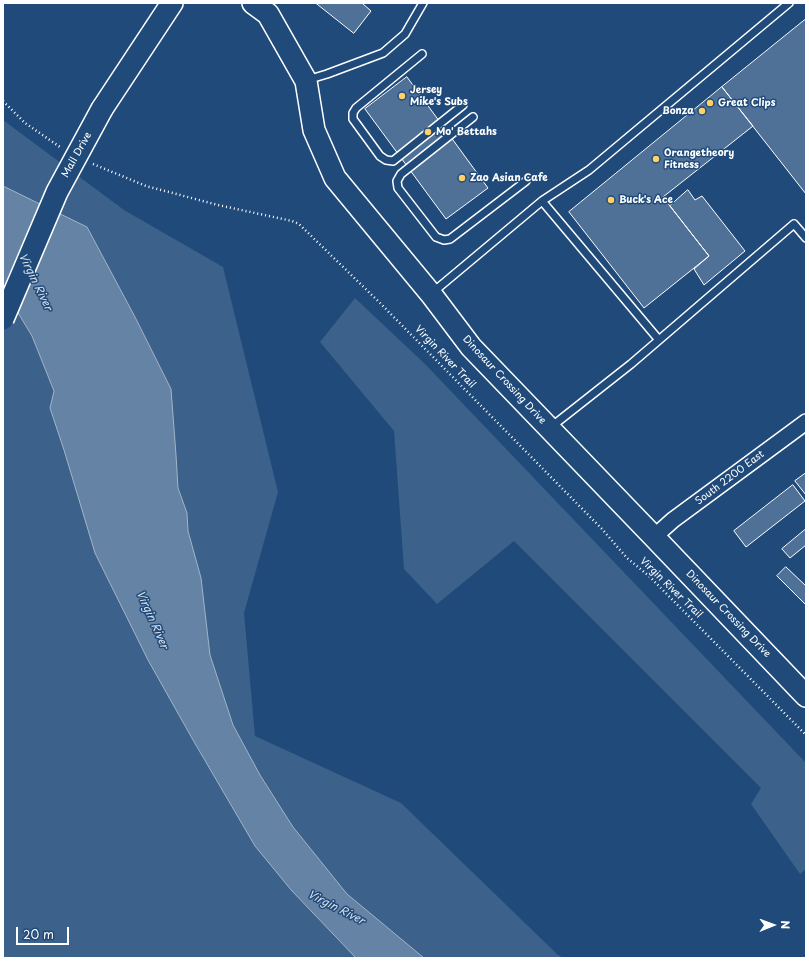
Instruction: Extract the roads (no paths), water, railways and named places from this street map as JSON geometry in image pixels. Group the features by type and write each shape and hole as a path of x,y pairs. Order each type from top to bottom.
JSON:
{"street":[{"name":"Mall Drive","path":"3,319 57,192 102,109 172,3"},
{"name":"Dinosaur Crossing Drive","path":"253,3 268,14 306,81 314,130 335,178 431,294 472,347 806,696"},
{"name":"South 2200 East","path":"654,537 673,520 806,422"}],"lane":[{"path":"306,81 383,53 405,34 423,3"},
{"path":"431,294 542,201 589,170 789,3"},
{"path":"422,54 356,108 353,113 353,118 380,156 386,160 393,161 463,105"},
{"path":"473,117 400,174 397,181 398,188 436,237 444,240 450,239 526,181"},
{"path":"542,201 659,340"},
{"path":"549,428 631,364 794,224 806,238"}],"water":[{"name":"Virgin River","path":"3,186 87,227 171,389 178,488 187,513 188,531 201,578 210,655 233,725 260,775 293,827 347,894 424,958 356,958 292,891 255,846 148,660 95,553 50,408 54,391 32,336 3,288"}],"place":[{"name":"Jersey Mike's Subs","path":"402,96"},
{"name":"Great Clips","path":"710,103"},
{"name":"Bonza","path":"702,111"},
{"name":"Mo' Bettahs","path":"428,132"},
{"name":"Orangetheory Fitness","path":"656,159"},
{"name":"Zao Asian Cafe","path":"462,178"},
{"name":"Buck's Ace","path":"611,200"}]}
